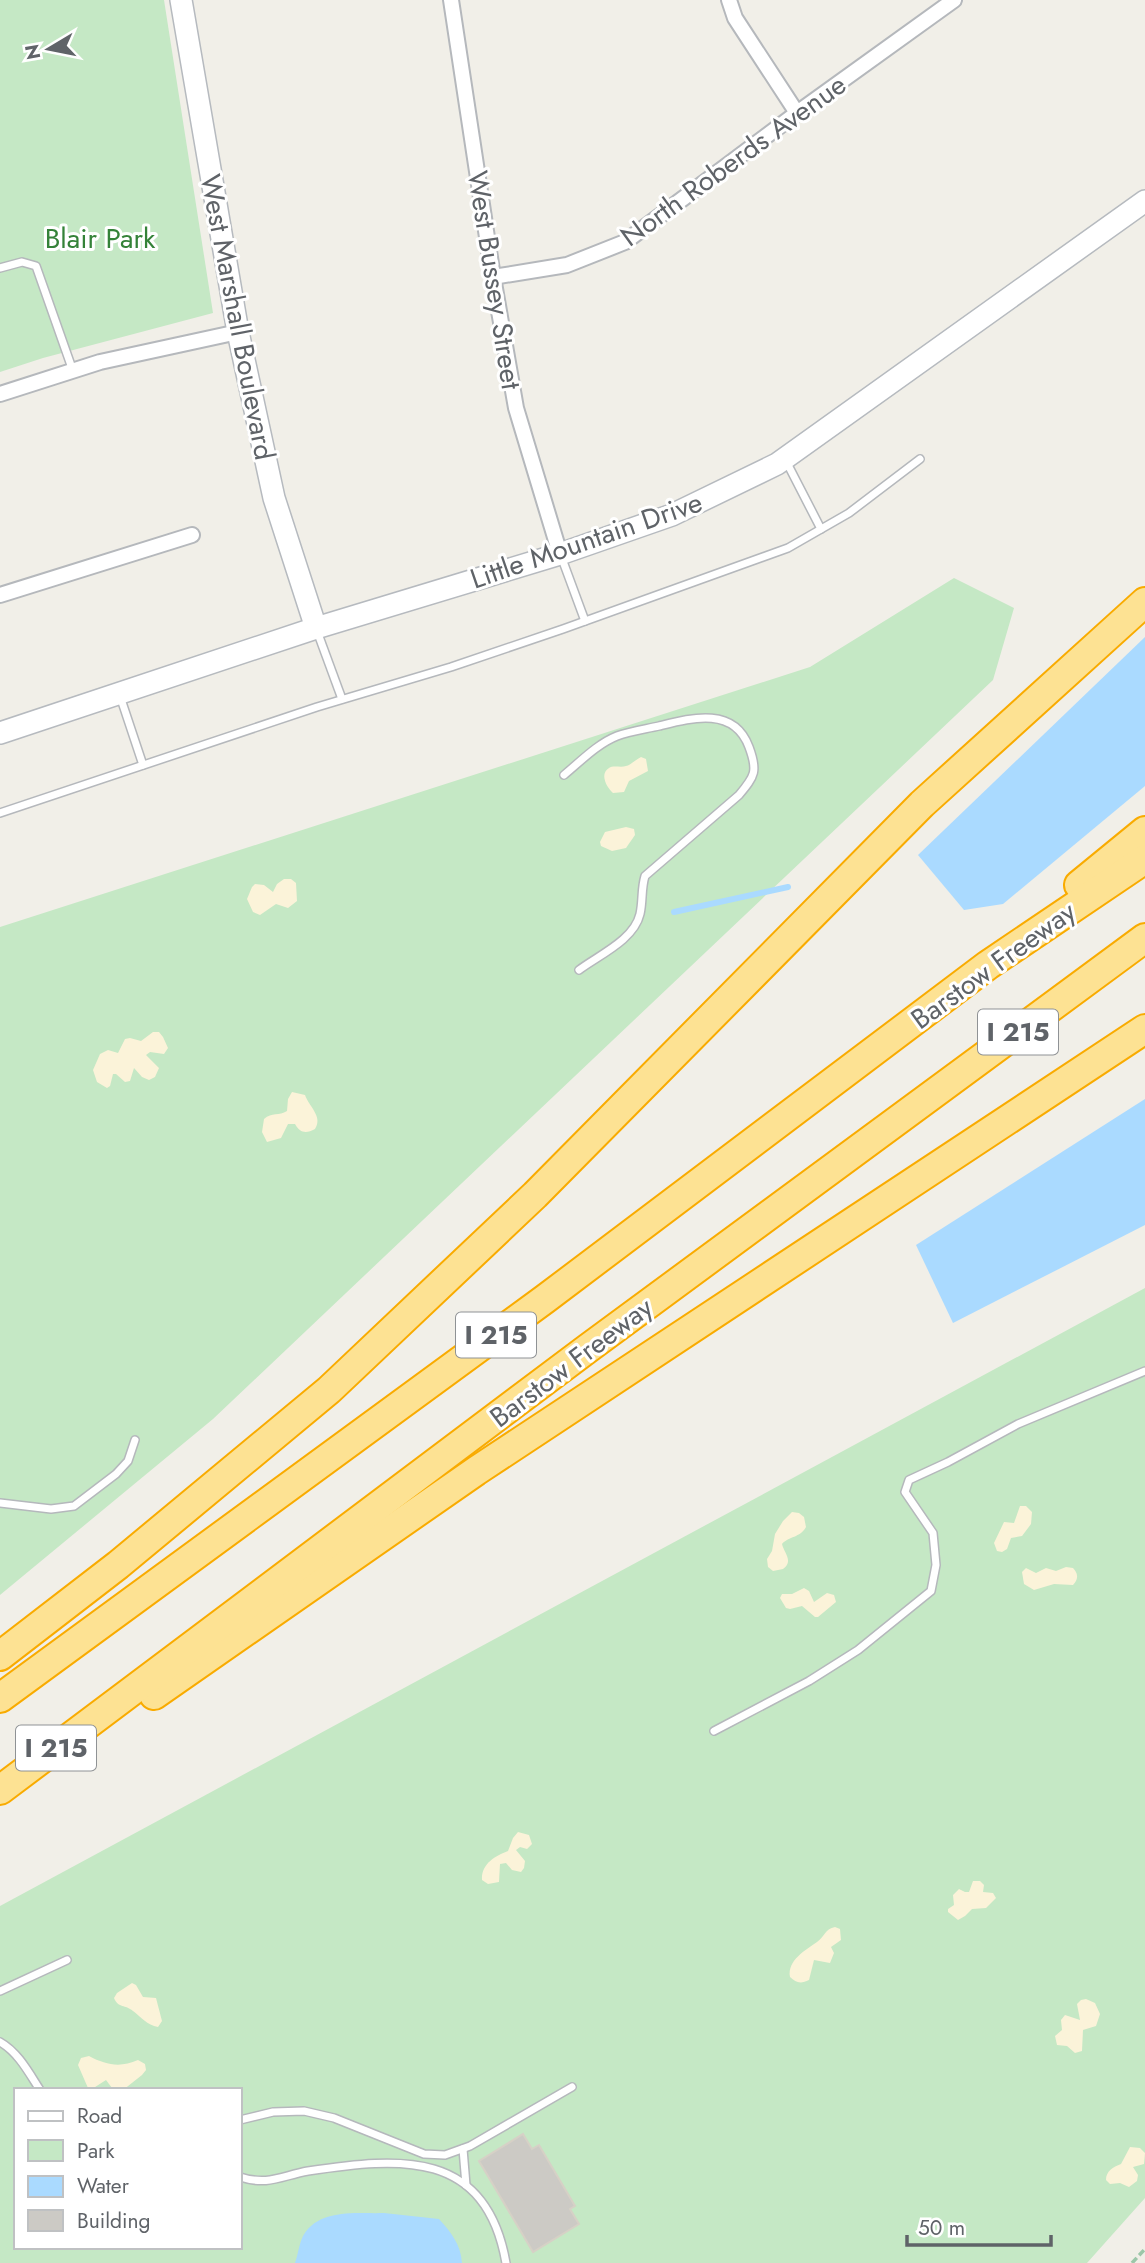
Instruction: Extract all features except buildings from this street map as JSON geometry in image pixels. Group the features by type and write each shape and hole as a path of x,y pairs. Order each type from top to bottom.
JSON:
{"highway":[{"path":"0,1656 118,1565 329,1390 534,1195 922,804 1145,602"},
{"path":"988,965 1145,831"},
{"name":"Barstow Freeway","path":"0,1698 545,1299 988,965 1145,859"},
{"name":"Barstow Freeway","path":"0,1790 576,1357 1145,938"},
{"path":"1056,1085 1145,1016"},
{"path":"112,1706 158,1694 476,1471 1145,1028"}],"main road":[{"name":"West Marshall Boulevard","path":"181,0 238,332 274,498 316,628"},
{"name":"Little Mountain Drive","path":"0,733 316,628 560,554 672,515 785,459 1145,201"}],"street":[{"name":"West Bussey Street","path":"450,0 516,408 560,554"},
{"path":"729,0 735,18 797,113"},
{"name":"North Roberds Avenue","path":"493,277 567,265 625,242 954,0"},
{"path":"0,394 100,362 238,332"},
{"path":"0,595 192,535"}],"lane":[{"path":"0,268 22,262 36,266 73,371"},
{"path":"785,459 821,529"},
{"path":"0,813 342,699 450,667 788,548 849,513 919,459"},
{"path":"560,554 585,621"},
{"path":"316,628 342,699"},
{"path":"120,694 142,765"},
{"path":"564,775 594,750 618,736 707,716 723,719 746,737 755,766 752,780 739,795 645,876 641,913 634,928 579,970"},
{"path":"714,1731 809,1681 858,1650 930,1591 936,1565 933,1533 905,1492 909,1480 948,1462 1018,1423 1145,1371"},
{"path":"0,1503 51,1509 74,1506 116,1474 128,1461 135,1440"},
{"path":"0,1991 67,1960"},
{"path":"0,2042 8,2046 39,2088"},
{"path":"242,2120 273,2112 304,2111 334,2118 425,2154 445,2155 463,2149 572,2087"},
{"path":"463,2149 466,2185"},
{"path":"242,2177 261,2182 328,2168 410,2163 436,2169 456,2177 466,2185 489,2212 498,2228 506,2263"}],"path":[{"path":"1132,2263 1145,2249"}],"green space":[{"name":"Blair Park","path":"0,0 164,0 213,313 0,372"},
{"path":"954,578 1014,608 993,680 213,1419 0,1595 0,927 810,667"},
{"path":"1145,1288 1145,2198 1087,2263 0,2263 0,1906"}],"sand":[{"path":"641,757 646,759 648,771 629,781 624,792 613,793 605,781 606,771 611,767 624,767"},
{"path":"626,827 634,829 635,835 626,848 612,851 601,846 605,832"},
{"path":"284,879 291,879 296,883 297,901 288,908 276,904 260,915 253,912 247,899 252,887 255,884 264,885 273,892 277,884"},
{"path":"153,1032 159,1032 168,1048 164,1054 150,1052 146,1055 159,1068 155,1077 149,1080 142,1077 134,1068 130,1081 125,1082 113,1074 107,1088 97,1082 93,1070 100,1054 108,1050 118,1053 125,1039 141,1041"},
{"path":"292,1092 305,1095 316,1116 315,1129 304,1132 295,1124 288,1124 281,1138 267,1142 262,1132 264,1119 287,1111"},
{"path":"1020,1506 1026,1506 1032,1512 1031,1524 1022,1536 1011,1538 1007,1549 997,1551 994,1543 1004,1522 1014,1523"},
{"path":"792,1512 804,1517 806,1527 782,1544 788,1563 783,1569 773,1571 768,1567 767,1559 772,1551 775,1534"},
{"path":"1066,1567 1073,1568 1077,1574 1073,1585 1054,1584 1034,1590 1024,1584 1022,1572 1026,1568 1036,1573 1046,1568 1056,1571"},
{"path":"804,1588 809,1591 814,1602 827,1593 834,1595 836,1602 818,1617 802,1606 786,1608 780,1598 782,1594 792,1594"},
{"path":"518,1832 529,1835 532,1844 527,1849 520,1847 516,1850 525,1861 524,1868 521,1872 512,1870 506,1863 500,1864 499,1882 488,1884 482,1880 486,1865 508,1851"},
{"path":"973,1881 980,1881 984,1885 983,1892 993,1893 996,1898 986,1908 972,1909 958,1920 948,1912 954,1905 953,1895 959,1889 969,1892"},
{"path":"835,1927 840,1929 841,1940 831,1947 834,1953 830,1963 814,1960 809,1980 797,1982 792,1979 790,1971 794,1961"},
{"path":"132,1983 143,1997 156,1998 162,2021 158,2027 147,2023 114,1998"},
{"path":"1086,1999 1095,2003 1100,2014 1096,2026 1083,2030 1082,2051 1075,2053 1067,2046 1057,2045 1055,2036 1062,2030 1061,2020 1065,2015 1080,2020 1077,2004"},
{"path":"89,2056 113,2064 138,2060 145,2064 146,2070 126,2088 112,2088 106,2080 94,2088 88,2088 78,2065 81,2058"},
{"path":"1130,2147 1140,2148 1145,2153 1144,2164 1133,2167 1138,2175 1137,2181 1129,2187 1120,2183 1110,2184 1106,2180 1107,2174 1121,2164"}],"water":[{"path":"1145,637 1145,786 1003,904 964,910 918,855"},
{"path":"1145,1099 1145,1225 953,1323 916,1245"},
{"path":"384,2213 439,2219 455,2239 462,2263 295,2263 303,2236 319,2221 339,2214"}],"waterway":[{"path":"674,912 788,887"}]}
